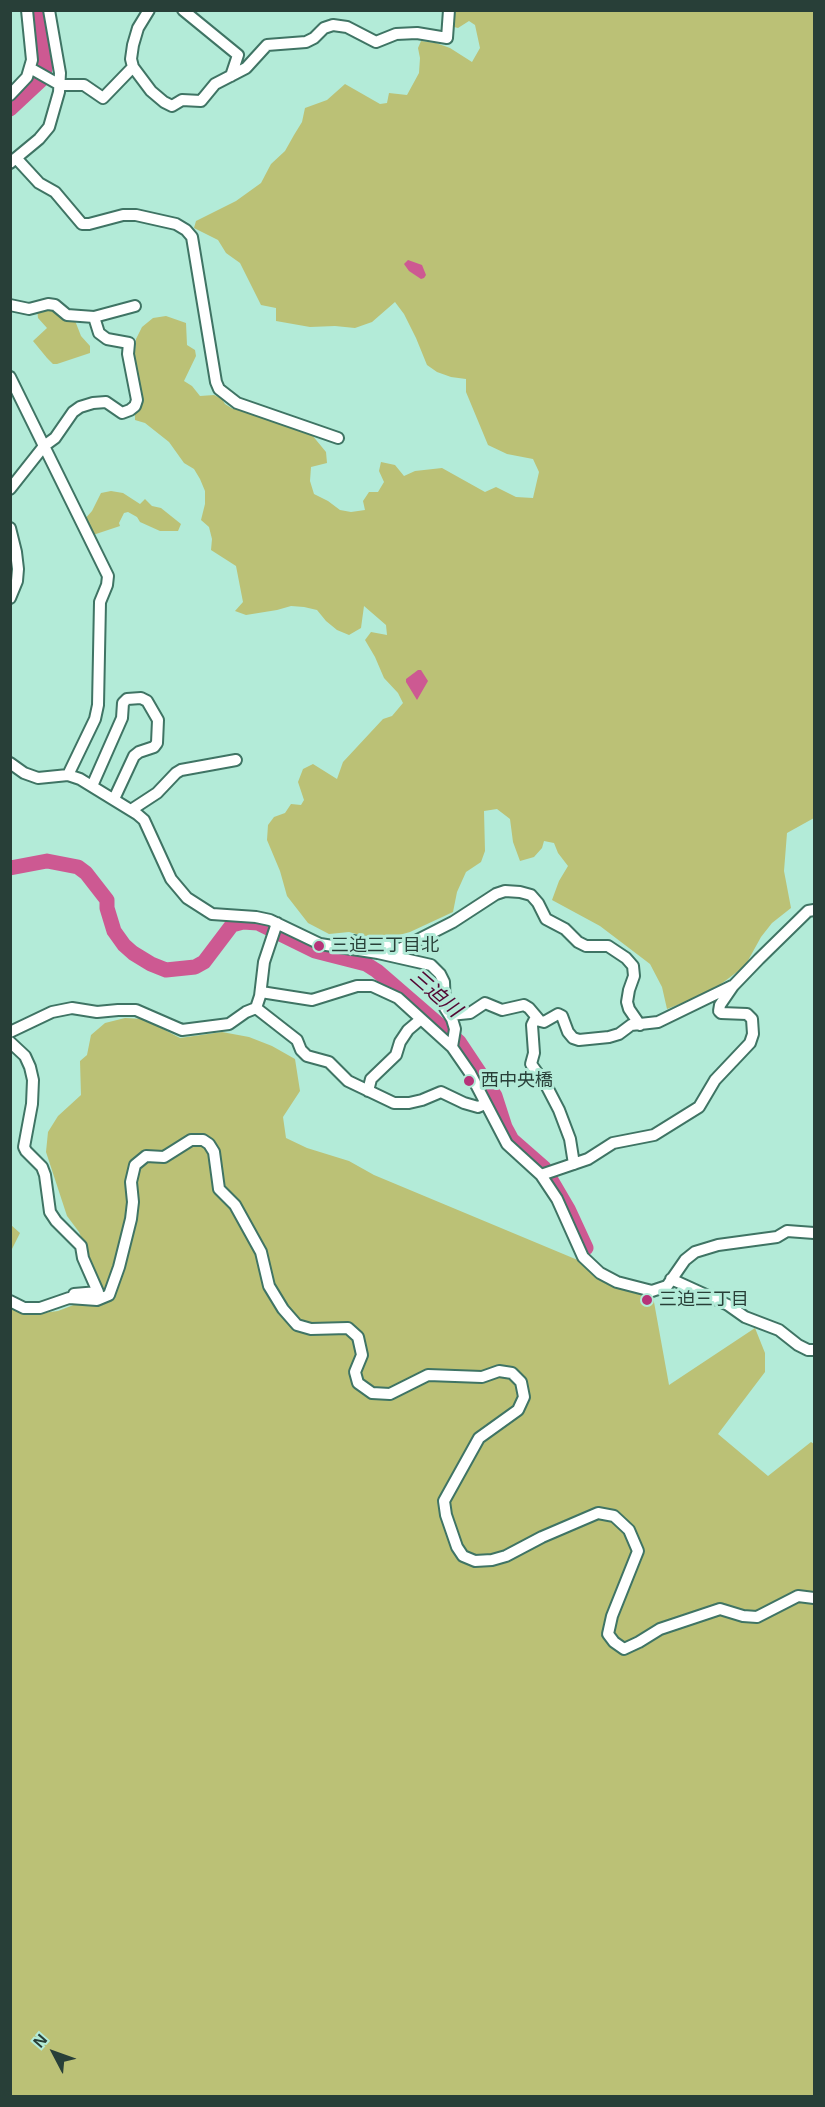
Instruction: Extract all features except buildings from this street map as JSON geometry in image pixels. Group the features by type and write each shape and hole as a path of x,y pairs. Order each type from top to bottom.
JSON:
{"street":[{"path":"10,96 33,70 27,10"},
{"path":"48,10 60,73 60,85 49,127 39,139 13,160 39,183 55,192 82,224 123,215 136,215 176,224 186,230 192,237 219,389 237,403 338,438"},
{"path":"148,10 138,28 131,59 133,67 151,90 172,106 182,100 201,101 215,84 246,68 267,45 306,42 324,28 333,25 347,27 376,42 396,34 417,33 447,38 449,10"},
{"path":"183,10 238,55 231,76"},
{"path":"33,70 60,85 84,85 103,98 133,67"},
{"path":"10,305 29,309 48,304 55,305 67,315 94,316 135,306"},
{"path":"10,489 44,446 55,438 73,412 80,407 106,402 122,413 135,406 137,400 128,354 129,343 107,339 99,333 94,316"},
{"path":"10,376 108,576 100,602 96,719 68,775"},
{"path":"10,528 18,569 10,598"},
{"path":"92,786 122,718 123,703 127,699 141,698 147,701 158,720 158,743 134,756 114,800"},
{"path":"131,810 157,793 181,770 236,760"},
{"path":"10,763 24,773 38,778 68,775 80,779 131,810 144,820 171,879 188,898 212,914 256,917 275,928 320,944 378,953 431,965 444,982 444,1001 450,1015 453,1039 485,1104 507,1144 545,1174 583,1257 600,1273 617,1282 652,1291 667,1286 685,1260 695,1252 718,1245 777,1237 787,1231 814,1233"},
{"path":"346,948 353,941 400,949 453,922 496,894 505,891 520,892 531,895 546,919 566,929 578,942 586,946 608,946 626,958 633,966 634,976 627,1002 640,1025"},
{"path":"545,1174 588,1159 614,1143 654,1135 699,1107 715,1080 750,1043 753,1034 752,1019 747,1014 721,1013 720,1005 733,986 808,911 814,910"},
{"path":"256,1008 261,992 264,962 275,928"},
{"path":"261,992 312,1000 357,986 372,986 386,991 421,1019 453,1039"},
{"path":"450,1015 470,1013 485,1003 502,1010 524,1005 544,1022 558,1014 562,1016 573,1038 579,1040 609,1037 619,1034 631,1025 658,1022 733,986"},
{"path":"10,1032 52,1012 72,1008 97,1012 136,1010 182,1030 229,1024 256,1008"},
{"path":"256,1008 297,1040 301,1050 307,1056 333,1064 348,1081 394,1103 422,1100 441,1092 464,1104 478,1107 485,1104"},
{"path":"536,1017 532,1025 534,1053 531,1064 546,1085 559,1110 570,1139 574,1164"},
{"path":"368,1091 371,1078 396,1055 400,1042 408,1030 421,1019"},
{"path":"10,1042 25,1056 33,1080 32,1104 24,1147 42,1167 50,1212 81,1246 83,1258 98,1292 72,1294 69,1298"},
{"path":"10,1301 24,1308 40,1308 69,1298 97,1300 109,1295 134,1202 132,1170 138,1161 146,1156 164,1156 191,1140 202,1140 209,1144 214,1152 219,1190 235,1205 261,1252 269,1286 283,1309 297,1325 310,1329 348,1328 358,1337 362,1355 355,1372 358,1383 372,1393 390,1394 428,1375 482,1377 499,1371 512,1374 521,1382 524,1397 518,1410 479,1438 444,1501 446,1515 457,1547 463,1556 475,1561 492,1560 507,1556 542,1537 598,1513 614,1516 629,1530 638,1551 612,1617 608,1634 624,1649 660,1629 720,1609 742,1616 757,1617 798,1596 814,1598"},
{"path":"671,1279 728,1305 745,1317 779,1330 808,1350 814,1350"}],"green space":[{"path":"454,11 814,11 814,818 787,833 784,871 791,908 772,923 761,937 745,966 709,993 667,1009 662,987 650,964 600,926 552,900 568,866 554,843 544,841 542,848 534,857 520,861 513,842 510,819 497,809 484,811 485,851 481,862 466,872 457,892 453,912 410,932 392,937 367,937 349,932 329,934 308,923 287,896 280,871 267,840 268,825 274,817 285,813 291,804 301,805 304,800 298,782 303,769 313,764 337,779 343,762 383,719 392,716 403,703 398,693 384,678 365,640 371,632 387,635 386,625 364,606 361,628 349,635 337,630 317,610 304,607 291,606 246,615 235,611 243,602 236,566 211,550 212,539 209,527 201,520 205,491 200,479 194,469 184,463 169,442 145,423 135,420 136,339 142,327 153,318 166,316 186,323 187,345 195,350 196,356 184,381 192,386 200,396 214,395 233,409 240,409 312,435 326,452 327,463 311,467 310,481 314,494 340,510 351,512 365,510 363,501 369,492 378,492 384,482 379,471 381,462 395,465 404,476 415,471 442,468 485,492 496,487 516,497 533,498 539,472 533,459 507,454 488,445 466,392 466,379 437,372 427,365 404,314 395,302 372,322 355,328 310,327 276,321 276,308 261,305 240,263 226,253 218,240 194,228 196,221 236,201 261,183 271,164 285,151 302,122 305,108 327,100 345,84 380,104 387,103 389,93 407,95 419,73 418,48 421,41 450,48 472,62 480,48 475,25 469,21 458,28 450,26"},
{"path":"49,306 74,318 81,336 90,346 90,353 57,364 53,364 47,358 33,341 47,328 38,318 37,309"},
{"path":"111,491 123,493 140,504 145,499 152,506 161,508 181,524 178,531 160,531 140,522 137,517 128,512 124,513 119,523 120,526 93,535 83,521 92,511 101,493"},
{"path":"125,1018 144,1019 180,1038 222,1032 249,1037 272,1046 295,1059 300,1091 283,1117 286,1138 307,1148 349,1161 374,1175 652,1291 669,1385 755,1328 765,1353 765,1372 718,1434 768,1476 811,1442 814,1444 814,2096 11,2096 10,1306 34,1314 58,1311 76,1304 93,1305 107,1298 79,1232 67,1216 46,1152 48,1132 58,1116 81,1095 80,1061 87,1055 91,1035 105,1023"},
{"path":"11,1225 20,1233 12,1249 11,1272"}],"shaded area":[{"path":"408,260 422,265 426,275 424,278 421,279 409,271 404,264"},
{"path":"421,670 428,681 417,700 406,679"}],"waterway":[{"path":"10,109 40,81 45,69 39,10"},
{"name":"三迫川","path":"10,868 47,861 78,867 86,873 107,900 114,931 124,945 151,964 166,970 195,967 204,962 232,925 243,922 258,923 315,951 366,964 377,971 459,1042 495,1096 505,1127 512,1140 544,1168 568,1209 586,1248"}],"place":[{"name":"三迫三丁目北","path":"319,946"},
{"name":"西中央橋","path":"469,1081"},
{"name":"三迫三丁目","path":"647,1300"}]}
